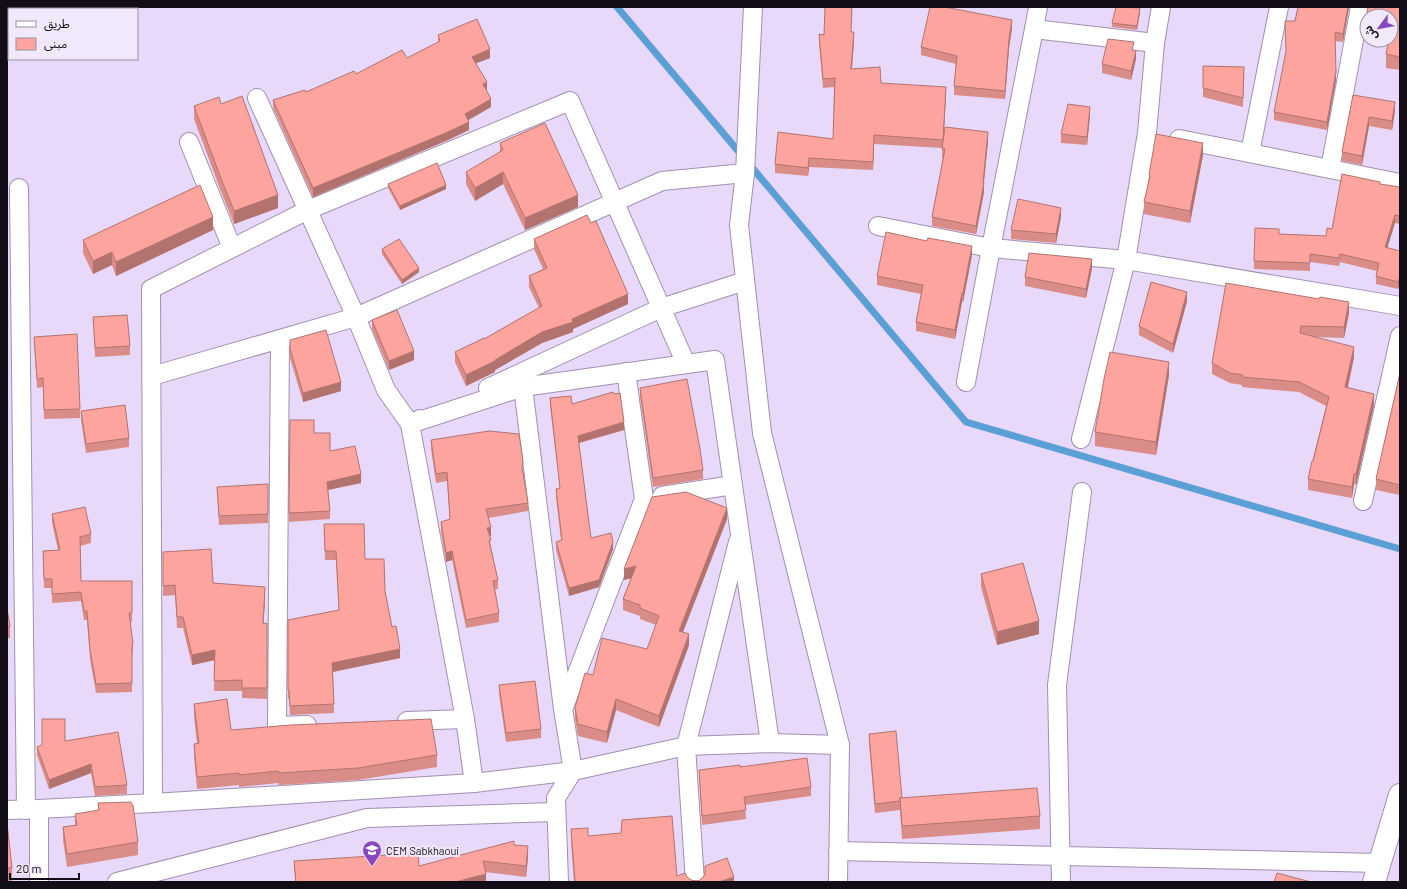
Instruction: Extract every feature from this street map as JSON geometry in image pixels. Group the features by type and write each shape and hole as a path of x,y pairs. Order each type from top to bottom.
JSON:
{"street":[{"path":"753,7 745,173 739,225 762,433 840,745 838,882"},
{"path":"966,382 1038,7"},
{"path":"1082,439 1126,260 1147,133 1155,43 1161,7"},
{"path":"1250,153 1279,7"},
{"path":"1330,169 1360,7"},
{"path":"1034,29 1155,43"},
{"path":"257,98 356,317 386,390 410,424 465,719 474,783"},
{"path":"153,803 151,289 308,210 570,101 686,364"},
{"path":"1147,133 1400,182"},
{"path":"189,142 232,248"},
{"path":"152,376 356,317 662,181 745,173"},
{"path":"19,188 14,454 32,810 39,882"},
{"path":"878,226 991,248 1126,260 1400,306"},
{"path":"410,424 661,308 746,281"},
{"path":"1362,501 1400,336"},
{"path":"280,339 277,726 324,724"},
{"path":"410,424 523,387 716,360 770,743"},
{"path":"562,709 644,499 626,372"},
{"path":"523,387 562,709 573,771 556,798 559,882"},
{"path":"644,499 733,485"},
{"path":"1061,882 1057,685 1082,492"},
{"path":"695,882 686,746 740,534"},
{"path":"394,722 465,719"},
{"path":"7,810 32,810 474,783 573,771 686,746 770,743 840,745"},
{"path":"838,851 1060,856 1377,872 1400,795"},
{"path":"117,882 367,818 556,812"}],"building":[{"path":"825,7 852,7 851,32 854,32 851,69 880,67 881,83 946,87 943,140 874,135 873,162 809,158 808,168 775,164 778,132 833,139 835,78 823,79 819,34 824,35"},
{"path":"930,7 945,7 1012,20 1005,91 954,86 957,56 921,47"},
{"path":"1116,7 1140,8 1137,26 1112,23"},
{"path":"1298,7 1348,7 1343,34 1335,32 1336,72 1327,122 1274,112 1286,51 1285,21 1295,21"},
{"path":"1400,7 1400,57 1386,54 1387,48 1399,48 1399,8 1368,8"},
{"path":"477,19 490,49 472,57 487,82 483,84 491,99 465,114 469,122 313,188 273,100 305,90 306,92 354,71 356,74 402,50 407,58 440,41 438,35"},
{"path":"1108,39 1134,42 1132,50 1136,51 1131,71 1102,64"},
{"path":"1203,66 1244,67 1243,98 1203,88"},
{"path":"1353,95 1395,102 1392,121 1369,117 1362,156 1342,152"},
{"path":"242,96 278,195 234,211 194,106 219,97 221,104"},
{"path":"1068,104 1090,107 1087,137 1061,134"},
{"path":"545,123 578,195 525,218 503,172 475,188 466,172 503,150 500,143"},
{"path":"945,127 988,132 984,183 976,226 932,217 945,149 942,149"},
{"path":"1156,134 1203,143 1190,211 1144,202 1150,176"},
{"path":"437,163 446,185 400,206 388,184"},
{"path":"1342,174 1380,182 1380,184 1400,187 1400,216 1395,215 1385,247 1400,251 1400,275 1398,282 1376,276 1379,263 1340,254 1339,258 1310,254 1310,263 1254,261 1255,228 1279,229 1279,234 1326,236 1327,228 1332,229"},
{"path":"200,185 213,217 116,262 112,252 93,261 83,240"},
{"path":"1018,199 1061,208 1056,234 1011,230"},
{"path":"587,215 591,223 596,221 628,294 572,319 573,322 542,332 495,361 466,375 455,352 484,339 542,306 529,276 547,268 534,239"},
{"path":"886,232 927,241 928,238 972,246 955,330 916,322 923,285 877,276"},
{"path":"399,239 419,268 402,280 382,249"},
{"path":"1029,253 1092,259 1086,289 1025,277"},
{"path":"1151,282 1187,292 1173,344 1139,326"},
{"path":"1226,283 1319,299 1320,297 1349,302 1344,327 1301,326 1300,333 1354,347 1345,387 1374,394 1352,487 1308,479 1329,397 1299,382 1242,377 1243,375 1230,373 1212,363"},
{"path":"397,310 414,351 389,361 372,320"},
{"path":"127,315 130,346 95,348 93,317"},
{"path":"326,330 341,382 303,393 290,349 290,340"},
{"path":"77,334 80,409 44,410 43,378 37,379 34,337"},
{"path":"1110,352 1169,362 1156,442 1095,432"},
{"path":"1400,373 1400,485 1376,479"},
{"path":"687,379 703,470 653,478 640,388"},
{"path":"613,392 614,394 620,393 624,422 578,436 591,538 611,533 613,542 599,580 569,588 556,542 562,540 556,489 560,488 550,398 571,396 572,404"},
{"path":"125,405 129,438 86,444 81,411"},
{"path":"290,420 314,420 314,433 330,433 330,451 355,446 361,474 327,482 330,511 289,513"},
{"path":"489,431 519,434 523,461 522,467 528,503 486,509 491,527 487,528 491,540 489,541 498,580 493,581 499,613 466,620 452,551 446,553 441,522 450,519 447,472 436,474 431,440"},
{"path":"268,484 268,514 219,516 217,487"},
{"path":"686,492 727,508 679,631 689,634 659,716 616,699 607,732 578,724 575,708 585,673 593,675 602,638 647,649 659,616 640,608 640,605 623,599 636,566 624,569 652,497"},
{"path":"85,507 91,534 80,537 81,581 132,581 132,613 129,613 133,644 132,683 96,684 90,650 87,611 84,611 81,592 52,594 52,579 44,579 43,551 60,550 52,514"},
{"path":"324,524 364,524 365,559 384,559 385,591 392,627 396,626 400,649 332,663 334,704 290,706 288,690 288,620 339,610 336,551 325,551"},
{"path":"211,549 213,583 265,587 263,624 267,623 267,688 242,688 242,680 214,681 215,650 192,655 183,617 177,617 175,585 163,586 163,552"},
{"path":"1023,563 1039,621 997,632 981,574"},
{"path":"7,609 10,626 7,627"},
{"path":"535,681 541,729 506,733 499,685"},
{"path":"227,699 231,730 291,725 431,719 437,755 358,768 279,773 278,771 239,775 239,773 197,777 194,744 199,743 194,704"},
{"path":"42,719 65,719 65,741 118,732 127,785 95,787 91,764 49,780 37,747 42,745"},
{"path":"896,731 902,798 900,798 900,801 875,804 869,734"},
{"path":"807,758 811,787 744,797 746,810 702,816 699,770 740,765 740,767"},
{"path":"1037,788 1040,816 902,826 900,798"},
{"path":"131,802 133,805 138,842 67,854 63,827 77,825 75,814 99,810 98,803"},
{"path":"672,816 677,876 685,873 691,880 700,880 705,875 705,866 727,858 734,877 719,882 575,882 571,829 588,828 588,836 621,833 622,820"},
{"path":"7,823 12,868 7,868"},
{"path":"514,841 514,845 528,846 526,866 483,861 486,874 455,882 296,882 294,861 418,853 419,866"},
{"path":"1277,873 1311,882 1274,882"}],"waterway":[{"path":"617,7 966,422 1400,549"}],"place":[{"name":"CEM Sabkhaoui","path":"372,867"}]}
